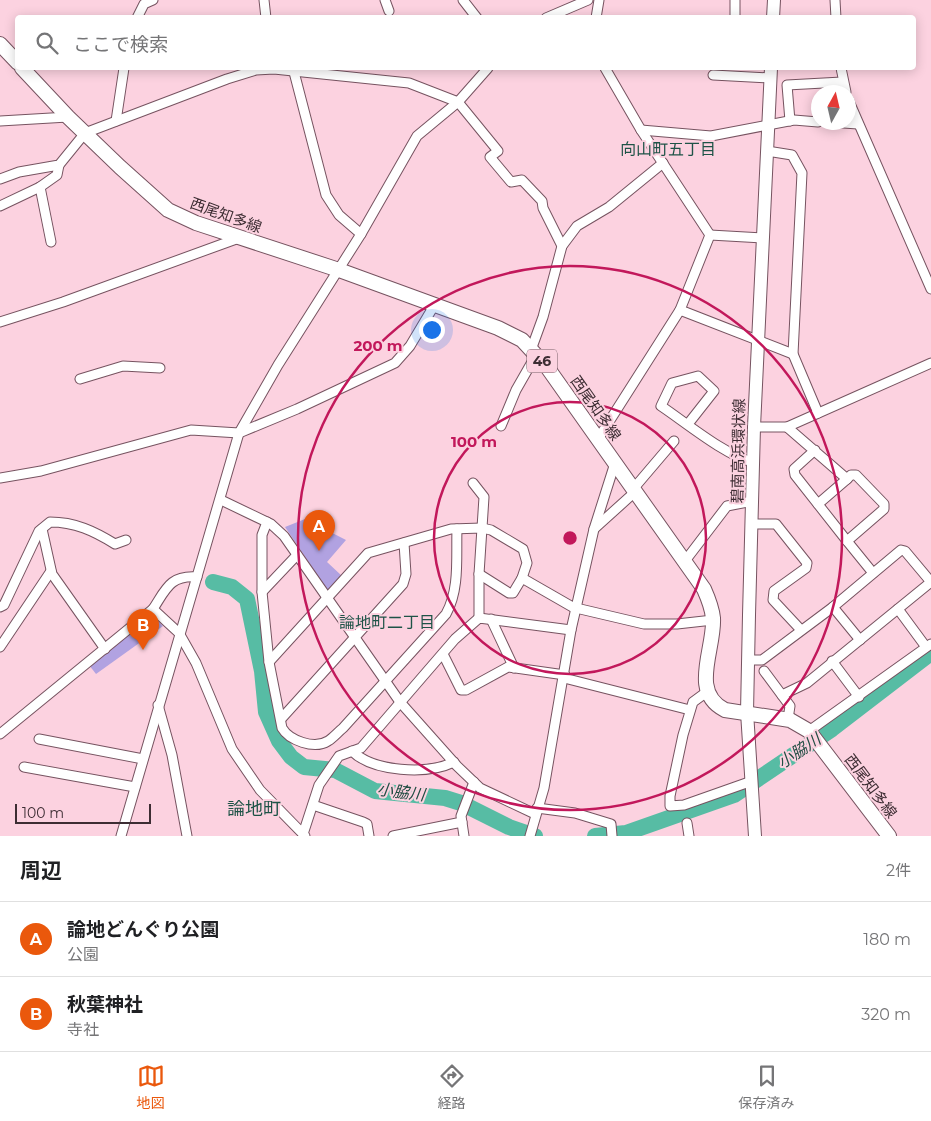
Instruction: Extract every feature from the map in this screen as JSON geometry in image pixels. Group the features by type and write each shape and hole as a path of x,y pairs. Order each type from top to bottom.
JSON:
{"main road":[{"path":"773,15 774,0"},
{"path":"0,44 10,60"},
{"name":"西尾知多線","path":"24,70 68,117 168,210 196,223 434,304 509,332 522,340 547,367 704,589 713,620 706,669 708,691 716,705 726,710 788,719 809,731 889,836"},
{"name":"碧南高浜環状線","path":"755,836 747,712 750,660 754,427 771,73"}],"street":[{"path":"138,15 144,4 153,0"},
{"path":"264,0 266,15"},
{"path":"385,0 389,11"},
{"path":"463,0 475,15"},
{"path":"553,15 588,0"},
{"path":"596,15 599,0"},
{"path":"735,0 735,15"},
{"path":"834,0 836,15"},
{"path":"116,121 124,70"},
{"path":"0,206 40,187 57,175 60,164 85,133 227,79 256,70 321,72 409,83 458,102 498,151 490,157 511,182 522,180 542,201 543,208 562,246"},
{"path":"291,70 326,195 338,215 361,234"},
{"path":"121,836 179,633 221,500 239,433 278,365 361,234 416,136 458,102 486,70"},
{"path":"606,70 641,130 710,235"},
{"path":"841,70 843,85"},
{"path":"713,74 771,73"},
{"path":"790,121 788,85 842,82"},
{"path":"0,122 68,117"},
{"path":"856,119 931,289"},
{"path":"641,130 711,136 768,124 790,121 811,122"},
{"path":"767,151 792,155 802,173 793,354 818,413"},
{"path":"501,426 533,352 562,246 577,226 609,206 663,163"},
{"path":"0,180 19,172 60,164"},
{"path":"40,187 51,242"},
{"path":"710,235 763,238"},
{"path":"598,439 680,310 710,235"},
{"path":"0,322 63,302 239,238"},
{"path":"0,478 41,471 191,430 239,433 297,410 395,363 410,346 434,304"},
{"path":"680,310 793,354"},
{"path":"754,427 787,427 931,363"},
{"path":"80,379 123,366 160,368"},
{"path":"688,424 714,391 698,376 672,382 661,406 740,459 753,462"},
{"path":"787,427 816,450 847,479"},
{"path":"594,529 635,489 674,441"},
{"path":"816,450 794,469 795,475 873,574"},
{"path":"530,836 544,788 565,676 571,630 594,529 615,463"},
{"path":"818,504 851,475 856,475 884,504 884,509 847,540"},
{"path":"153,609 179,633 205,679 232,749 260,790 304,835 319,785 339,756 361,748 455,639 479,618 479,574 484,497 473,483"},
{"path":"221,500 267,522 284,536 400,702 480,788 536,811 575,813 611,824 612,836"},
{"path":"685,561 727,506 753,501"},
{"path":"0,607 4,604 42,529 50,522 64,522 92,530 115,544 126,540"},
{"path":"267,522 262,535 262,592 269,662 282,728 286,735 298,741 314,744 326,743 343,728 446,614 453,602 457,529"},
{"path":"752,524 776,524 807,563 806,568 774,591 774,600 801,630"},
{"path":"269,662 368,553 457,529 482,528 490,530 523,549 527,563 522,578 513,593 509,593 479,574"},
{"path":"42,529 51,571 104,649"},
{"path":"281,719 403,584 406,574 404,543"},
{"path":"750,660 762,660 833,607 901,550 905,551 931,582 807,683 782,695"},
{"path":"262,592 297,555"},
{"path":"0,647 51,571"},
{"path":"0,734 153,609 173,580 184,576 197,577"},
{"path":"522,578 576,608 644,624 677,624 713,620"},
{"path":"833,607 860,640"},
{"path":"809,731 929,646 898,609"},
{"path":"479,618 571,630"},
{"path":"491,620 514,668"},
{"path":"443,654 460,690 466,690 508,667 565,676 690,710"},
{"path":"832,661 859,697"},
{"path":"764,671 790,706 788,719"},
{"path":"708,691 693,702 690,710 670,796 670,806 684,806 752,781"},
{"path":"158,705 172,755 187,836"},
{"path":"40,740 143,759"},
{"path":"352,751 360,760 397,770 429,768 454,762"},
{"path":"24,767 135,787"},
{"path":"464,836 463,809 474,782"},
{"path":"313,805 367,824 369,836"},
{"path":"393,836 430,832 462,822"},
{"path":"687,822 689,836"}],"shaded area":[{"path":"305,519 346,540 327,562 342,576 328,591 285,527"},
{"path":"151,614 163,626 96,674 89,665"}],"waterway":[{"name":"小脇川","path":"213,582 232,587 247,599 262,671 266,712 279,741 291,757 304,767 335,770 375,791 445,798 461,803 509,827 535,836"},
{"name":"小脇川","path":"595,836 626,833 734,795 832,729 931,653"}],"place":[{"name":"論地どんぐり公園","path":"319,551"},
{"name":"秋葉神社","path":"143,650"}],"district":[{"name":"向山町五丁目","path":"668,149"},
{"name":"論地町二丁目","path":"387,622"},
{"name":"論地町","path":"254,809"}]}
